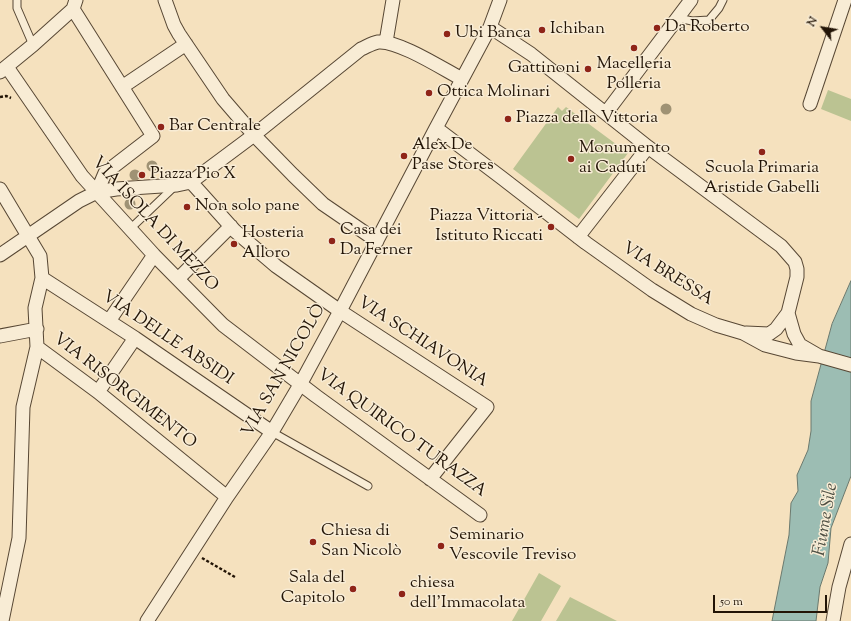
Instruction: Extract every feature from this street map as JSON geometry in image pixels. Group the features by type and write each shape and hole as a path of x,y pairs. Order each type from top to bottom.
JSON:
{"street":[{"path":"165,0 174,25 186,44 223,99 254,135 323,204 377,241"},
{"path":"386,42 393,0"},
{"path":"500,0 490,26 436,128 578,238 648,147"},
{"path":"606,113 691,0"},
{"path":"810,104 846,0 851,2"},
{"path":"3,69 33,45 72,3 153,136 105,173 97,192"},
{"path":"490,26 531,54 648,147 770,237 796,262 798,269 797,277 788,313 776,329 769,334 742,333"},
{"path":"0,255 79,201 97,192 116,189 177,185 191,182 254,135 361,49 376,42 386,42 402,47 462,79"},
{"path":"122,87 186,44"},
{"name":"VIA ISOLA DI MEZZO","path":"3,69 82,176 154,255 223,325 301,383"},
{"name":"VIA SAN NICOLÒ","path":"150,620 191,552 272,432 301,383 436,128"},
{"path":"191,182 231,226 276,266 340,311"},
{"name":"VIA RISORGIMENTO","path":"0,189 40,256 42,278 35,308 37,347 98,392 227,497"},
{"path":"178,279 231,226"},
{"name":"VIA BRESSA","path":"578,238 652,290 691,314 716,325 742,333"},
{"path":"109,321 154,255"},
{"name":"VIA DELLE ABSIDI","path":"42,278 135,338 272,432"},
{"name":"VIA SCHIAVONIA","path":"340,311 487,407 430,479"},
{"path":"788,313 794,334 800,345 819,356"},
{"path":"0,336 37,329"},
{"path":"742,333 765,345 796,354 819,356 851,365"},
{"path":"98,392 135,338"},
{"path":"2,621 19,538 23,407 37,347"},
{"name":"VIA QUIRICO TURAZZA","path":"301,383 316,396 480,515"},
{"path":"833,621 851,544"}],"lane":[{"path":"17,0 17,8 33,45"},
{"path":"678,18 692,21 709,20 719,8 723,0"},
{"path":"130,228 177,185"},
{"path":"272,432 368,486"}],"path":[{"path":"191,552 235,577"}],"green space":[{"path":"828,90 851,99 851,121 821,109"},
{"path":"558,107 562,111 566,107 628,153 579,219 513,169"},
{"path":"539,573 561,586 541,621 512,621"},
{"path":"570,597 617,621 556,621"}],"water":[{"name":"Fiume Sile","path":"851,281 851,476 831,528 828,563 820,587 816,621 772,621 789,535 791,503 798,491 797,475 808,450 811,431 811,401 832,324"}],"place":[{"name":"Da Roberto","path":"657,28"},
{"name":"Ichiban","path":"542,30"},
{"name":"Ubi Banca","path":"447,34"},
{"name":"Macelleria Polleria","path":"634,48"},
{"name":"Gattinoni","path":"588,69"},
{"name":"Ottica Molinari","path":"429,93"},
{"name":"Piazza della Vittoria","path":"508,119"},
{"name":"Bar Centrale","path":"161,127"},
{"name":"Scuola Primaria Aristide Gabelli","path":"762,152"},
{"name":"Alex De Pase Stores","path":"404,156"},
{"name":"Monumento ai Caduti","path":"571,159"},
{"name":"Piazza Pio X","path":"142,175"},
{"name":"Non solo pane","path":"187,207"},
{"name":"Piazza Vittoria - Istituto Riccati","path":"551,227"},
{"name":"Casa dei Da Ferner","path":"332,241"},
{"name":"Hosteria Alloro","path":"234,244"},
{"name":"Chiesa di San Nicolò","path":"313,542"},
{"name":"Seminario Vescovile Treviso","path":"441,546"},
{"name":"Sala del Capitolo","path":"353,589"},
{"name":"chiesa dell'Immacolata","path":"402,594"}]}
